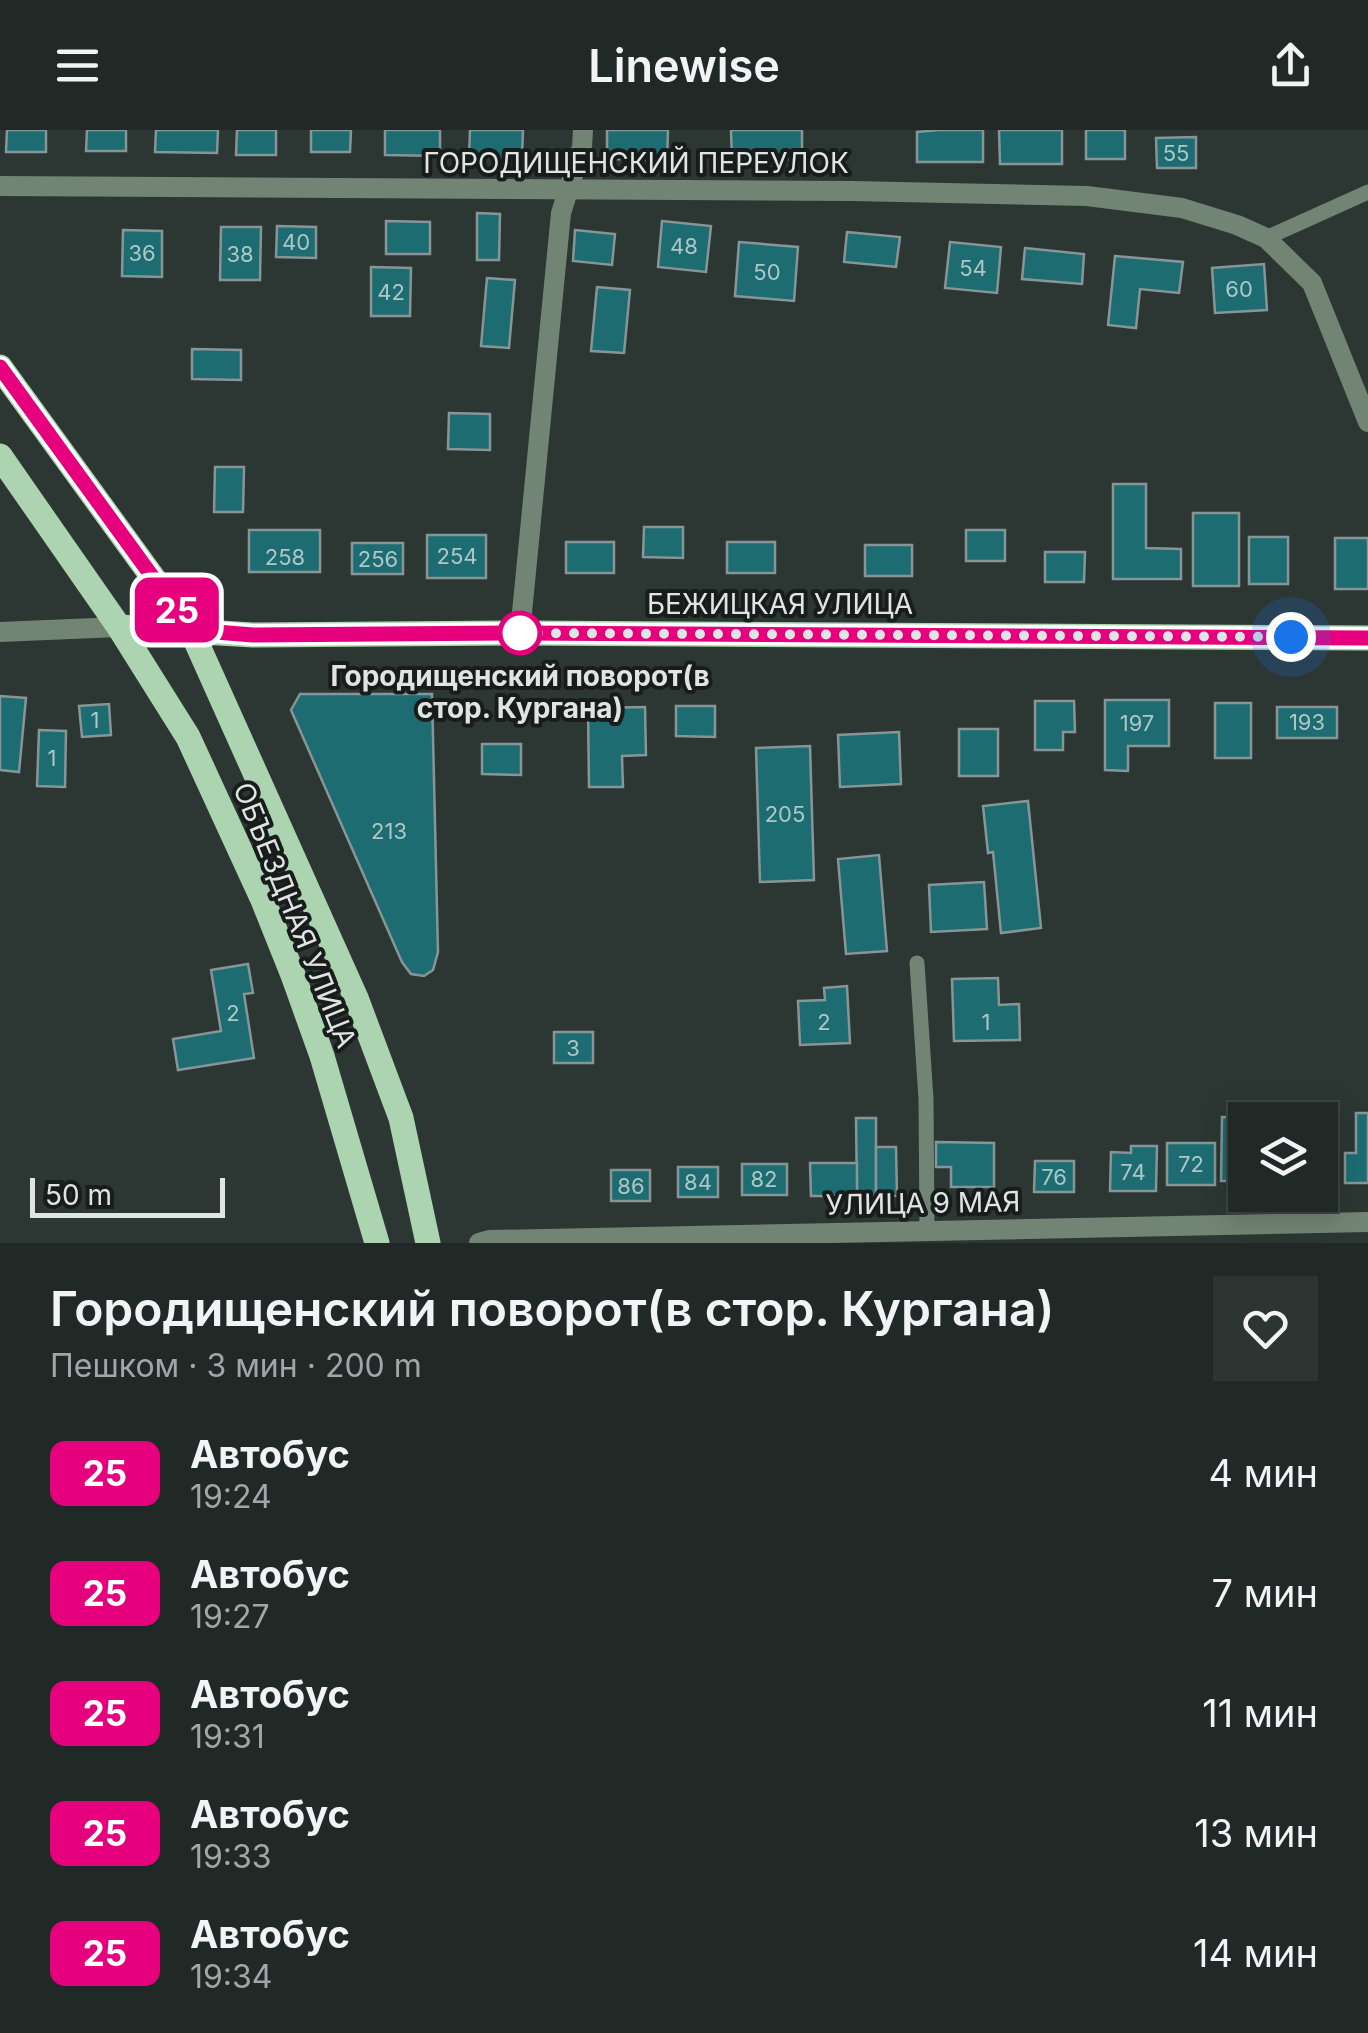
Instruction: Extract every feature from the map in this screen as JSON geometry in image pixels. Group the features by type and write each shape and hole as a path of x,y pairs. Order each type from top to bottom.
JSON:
{"main road":[{"path":"0,367 191,630"},
{"path":"0,456 119,626"},
{"name":"БЕЖИЦКАЯ УЛИЦА","path":"119,626 253,635 1368,638"},
{"name":"ОБЪЕЗДНАЯ УЛИЦА","path":"119,626 188,737 264,900 322,1056 377,1243"},
{"name":"ОБЪЕЗДНАЯ УЛИЦА","path":"191,630 356,998 401,1118 428,1243"}],"street":[{"path":"520,633 558,234 582,147 583,130"},
{"name":"ГОРОДИЩЕНСКИЙ ПЕРЕУЛОК","path":"0,186 1087,196 1182,208 1237,224 1266,238"},
{"path":"1266,238 1312,283 1368,422"},
{"path":"0,632 119,626"},
{"name":"УЛИЦА 9 МАЯ","path":"479,1243 1368,1222"}],"lane":[{"path":"1266,238 1368,192"},
{"path":"916,962 926,1100 927,1231"}],"building":[{"path":"7,130 46,130 46,152 6,152"},
{"path":"87,130 126,130 126,151 86,151"},
{"path":"156,130 218,130 217,153 155,152"},
{"path":"237,130 276,130 276,155 236,155"},
{"path":"311,130 351,130 350,152 311,152"},
{"path":"385,130 440,130 440,156 385,155"},
{"path":"470,130 523,130 522,158 469,157"},
{"path":"607,130 668,130 667,160 607,159"},
{"path":"731,130 802,130 802,159 732,160"},
{"path":"983,130 983,162 917,162 917,132"},
{"path":"999,130 1062,130 1062,164 1000,164"},
{"path":"1086,130 1125,130 1125,159 1086,159"},
{"path":"1196,137 1196,168 1157,168 1156,138"},
{"path":"477,213 500,214 499,260 477,260"},
{"path":"386,221 430,222 430,254 386,254"},
{"path":"662,221 711,226 706,272 658,267"},
{"path":"277,226 316,227 316,258 276,257"},
{"path":"221,227 261,227 260,280 220,280"},
{"path":"123,230 162,231 162,277 122,276"},
{"path":"575,230 615,234 612,265 573,261"},
{"path":"847,232 900,237 896,267 844,262"},
{"path":"739,242 798,247 794,301 735,296"},
{"path":"950,242 1001,247 997,293 945,288"},
{"path":"1025,248 1084,254 1082,284 1022,279"},
{"path":"1115,256 1183,262 1179,293 1140,289 1136,328 1108,325"},
{"path":"1264,264 1267,310 1215,313 1212,268"},
{"path":"371,267 411,268 410,316 371,316"},
{"path":"487,278 515,280 509,348 481,346"},
{"path":"597,287 630,290 624,353 591,351"},
{"path":"192,349 241,350 241,380 192,379"},
{"path":"449,413 490,414 490,450 448,449"},
{"path":"215,467 244,467 243,512 214,512"},
{"path":"1113,484 1146,484 1146,548 1181,549 1181,579 1113,579"},
{"path":"1193,513 1239,513 1239,586 1193,586"},
{"path":"644,527 683,527 683,558 643,557"},
{"path":"249,530 320,530 320,572 249,572"},
{"path":"966,530 1005,530 1005,561 966,561"},
{"path":"427,535 486,535 486,578 427,578"},
{"path":"1249,537 1288,537 1288,584 1249,584"},
{"path":"1335,538 1368,538 1368,589 1335,589"},
{"path":"566,542 614,542 614,573 566,573"},
{"path":"727,542 775,542 775,573 727,573"},
{"path":"352,543 403,543 403,574 352,574"},
{"path":"865,545 912,545 912,576 865,576"},
{"path":"1045,552 1085,552 1084,582 1045,582"},
{"path":"300,694 432,694 438,952 433,970 424,976 411,974 402,962 291,710"},
{"path":"0,696 26,698 19,772 0,770"},
{"path":"1105,700 1169,700 1169,746 1128,746 1128,771 1105,770"},
{"path":"1035,701 1074,701 1075,732 1063,732 1063,750 1035,750"},
{"path":"1215,703 1251,703 1251,758 1215,758"},
{"path":"109,704 111,735 82,737 79,706"},
{"path":"676,706 715,706 715,737 676,736"},
{"path":"645,707 646,755 622,756 623,787 589,787 588,708"},
{"path":"1277,707 1337,707 1337,738 1277,738"},
{"path":"959,729 998,729 998,776 959,776"},
{"path":"39,730 66,731 65,787 37,786"},
{"path":"899,732 901,784 840,787 838,735"},
{"path":"482,744 521,744 521,775 482,774"},
{"path":"810,746 814,880 760,882 756,748"},
{"path":"1028,801 1041,928 1001,933 993,852 988,853 983,806"},
{"path":"879,855 887,951 846,954 838,859"},
{"path":"984,882 987,929 931,932 929,885"},
{"path":"248,964 253,993 244,994 254,1058 178,1070 173,1039 221,1031 211,970"},
{"path":"998,978 999,1005 1019,1004 1020,1040 954,1041 952,979"},
{"path":"847,986 850,1043 800,1045 798,1001 825,1000 824,988"},
{"path":"554,1032 593,1032 593,1063 554,1063"},
{"path":"1356,1113 1368,1113 1368,1183 1345,1183 1345,1153 1356,1153"},
{"path":"1222,1117 1228,1117 1228,1181 1221,1181"},
{"path":"856,1118 876,1118 876,1196 857,1196"},
{"path":"936,1142 994,1143 994,1187 951,1187 951,1167 936,1167"},
{"path":"1167,1143 1215,1143 1215,1185 1167,1185"},
{"path":"1131,1146 1157,1146 1156,1191 1110,1191 1111,1152 1131,1153"},
{"path":"876,1147 896,1147 897,1196 876,1196"},
{"path":"1035,1161 1074,1161 1074,1192 1034,1192"},
{"path":"810,1163 857,1163 857,1196 811,1196"},
{"path":"742,1164 787,1164 787,1195 742,1195"},
{"path":"678,1167 718,1167 718,1197 678,1197"},
{"path":"611,1170 650,1170 650,1201 611,1201"}],"bus line":[{"name":"25","path":"0,367 191,630 253,635 1368,638"}],"place":[{"name":"Городищенский поворот(в стор. Кургана)","path":"520,633"}],"route":[{"path":"520,633 1291,637"}]}
